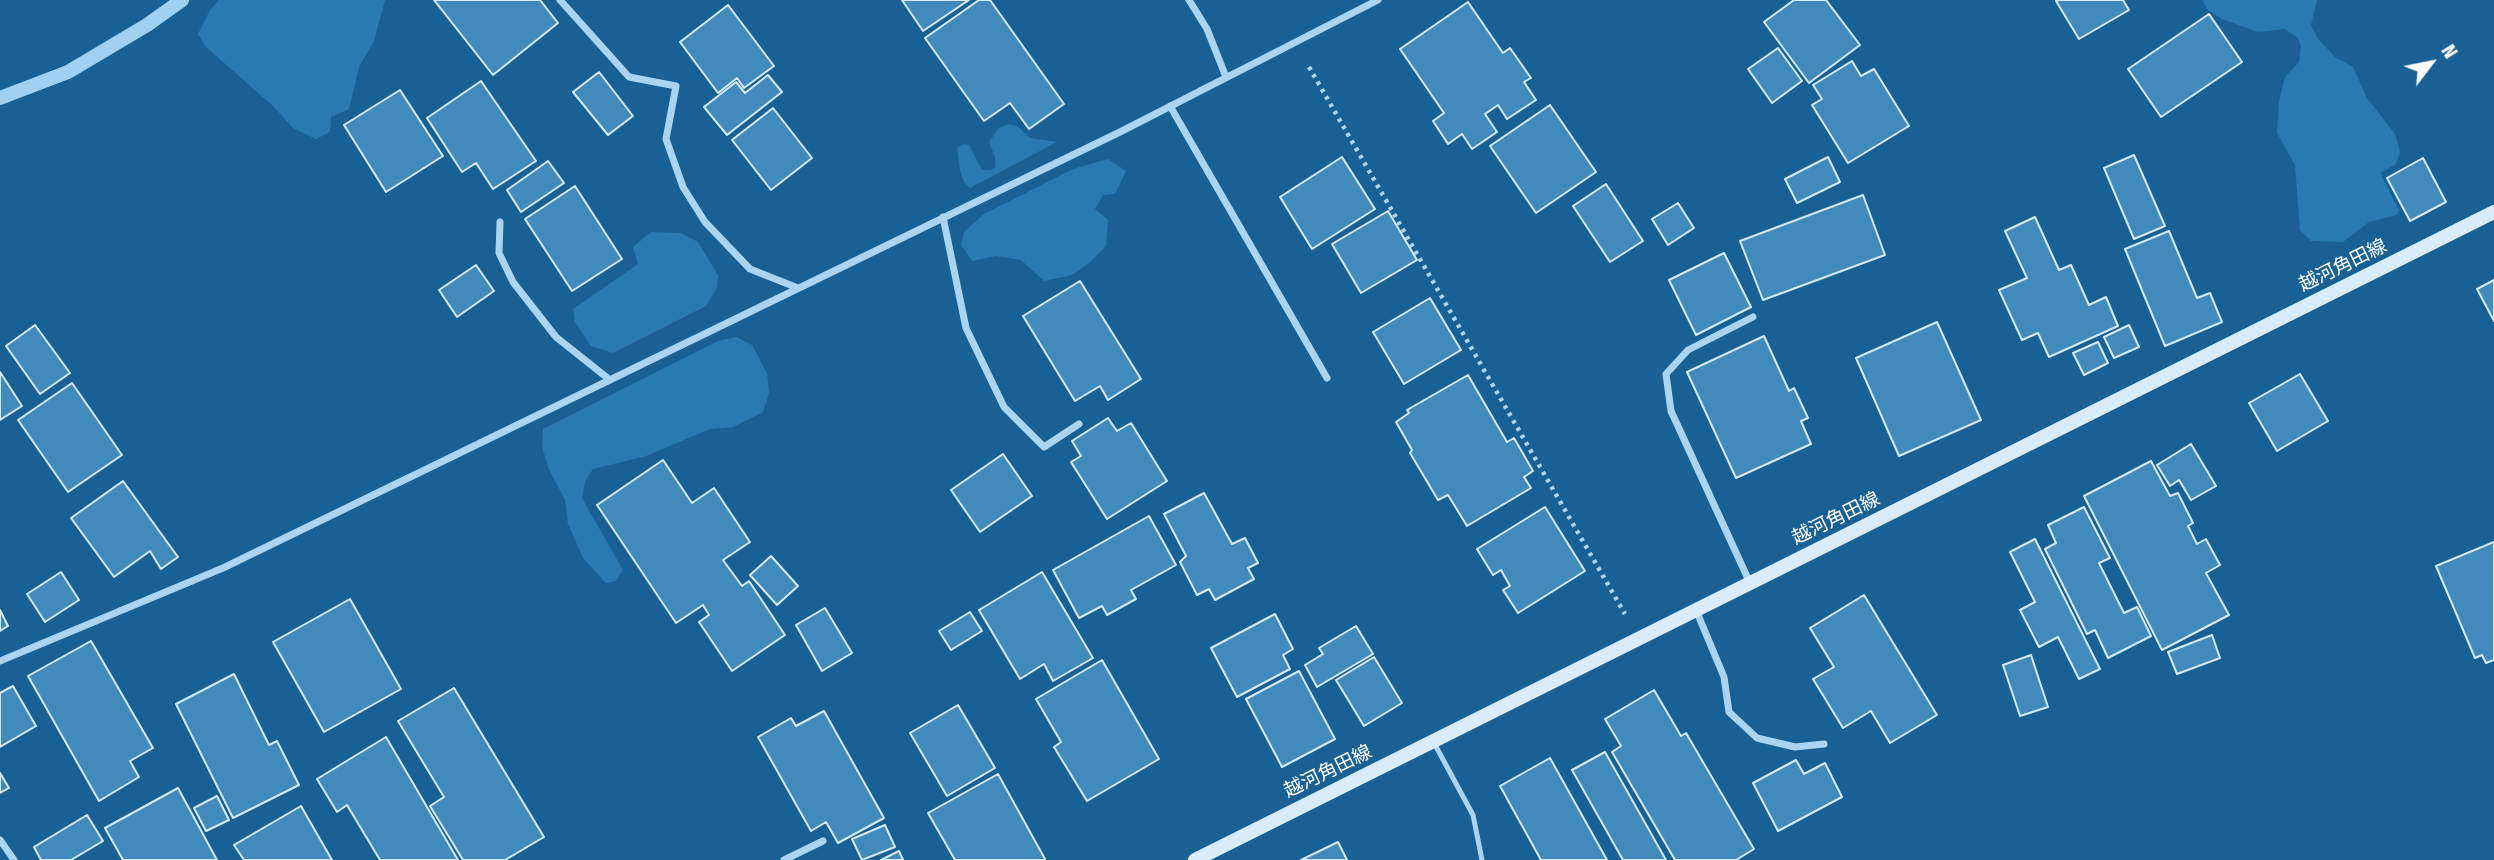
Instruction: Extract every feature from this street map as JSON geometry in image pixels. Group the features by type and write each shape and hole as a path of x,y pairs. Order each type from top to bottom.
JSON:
{"main road":[{"name":"越河角田線","path":"1195,860 2494,212"}],"street":[{"path":"560,0 629,77 676,86 666,139 683,187 705,222 750,269 798,288"},
{"path":"1189,0 1207,29 1226,77"},
{"path":"0,661 223,568 943,218 1378,0"},
{"path":"1170,106 1327,378"},
{"path":"943,218 966,328 1004,407 1044,447 1079,424"},
{"path":"500,222 499,253 513,282 556,337 610,380"},
{"path":"1750,583 1671,411 1666,374 1688,350 1753,317"},
{"path":"1696,610 1724,677 1729,712 1757,738 1795,747 1824,744"},
{"path":"0,840 14,860"},
{"path":"784,860 823,841"}],"lane":[{"path":"1433,741 1473,815 1482,860"}],"path":[{"path":"1295,42 1639,638"}],"shaded area":[{"path":"219,0 385,0 374,41 359,67 349,109 331,117 330,132 316,139 293,128 273,106 206,47 198,34 210,10"},
{"path":"2202,0 2317,0 2311,25 2318,39 2335,57 2353,67 2367,98 2395,134 2400,152 2396,164 2380,173 2399,210 2397,215 2369,222 2343,242 2311,241 2300,230 2295,165 2277,133 2279,102 2285,77 2299,62 2301,46 2298,38 2285,29 2258,32 2222,19 2208,10"},
{"path":"1008,124 1017,126 1030,138 1057,142 970,188 964,182 960,170 957,148 963,144 969,145 982,170 991,170 995,167 995,157 989,142 999,128"},
{"path":"1108,159 1126,171 1115,194 1103,195 1095,209 1108,220 1106,246 1072,275 1044,281 1021,260 996,256 972,261 961,245 964,232 984,214 1073,169"},
{"path":"651,232 681,233 698,242 718,275 717,288 706,306 613,353 591,346 575,322 573,309 638,264 633,247"},
{"path":"736,337 752,345 767,373 769,393 763,412 733,427 710,429 646,456 593,469 585,481 582,498 623,570 616,581 606,583 583,558 568,524 565,500 548,467 542,446 543,429 718,341"}],"building":[{"path":"434,0 540,0 558,23 493,75"},
{"path":"902,0 969,0 923,31"},
{"path":"979,0 990,0 1064,104 1029,129 1010,103 984,121 925,38"},
{"path":"1794,0 1826,0 1860,45 1809,83 1764,22"},
{"path":"2123,0 2129,10 2079,39 2056,1"},
{"path":"1468,2 1503,53 1510,48 1531,78 1524,82 1536,100 1507,119 1498,105 1485,114 1497,132 1472,149 1462,134 1448,144 1433,121 1444,113 1400,49"},
{"path":"728,5 774,66 744,88 737,78 718,93 680,42"},
{"path":"2209,14 2242,62 2161,117 2128,69"},
{"path":"1778,48 1802,81 1772,103 1748,69"},
{"path":"1852,61 1861,76 1874,69 1909,126 1848,163 1812,105 1822,99 1813,85"},
{"path":"599,72 633,116 608,135 573,92"},
{"path":"768,75 782,92 727,135 704,107 736,82 745,93"},
{"path":"481,81 536,161 493,189 476,163 462,172 427,118"},
{"path":"400,90 443,156 386,192 344,125"},
{"path":"1550,105 1596,172 1536,213 1490,146"},
{"path":"773,108 812,158 771,190 732,140"},
{"path":"2134,155 2165,226 2134,239 2104,168"},
{"path":"1342,157 1375,209 1312,249 1280,197"},
{"path":"1828,157 1840,182 1797,203 1785,179"},
{"path":"2423,158 2446,202 2410,221 2387,178"},
{"path":"548,161 564,183 521,212 507,190"},
{"path":"1606,184 1643,241 1610,262 1573,206"},
{"path":"575,186 622,259 572,291 525,219"},
{"path":"1863,195 1885,255 1763,300 1740,241"},
{"path":"1678,203 1694,228 1668,245 1652,219"},
{"path":"1388,211 1417,260 1361,293 1332,244"},
{"path":"2035,217 2059,270 2071,265 2089,305 2106,297 2118,326 2049,357 2038,333 2022,340 1999,290 2027,278 2005,231"},
{"path":"2169,231 2197,298 2210,293 2222,322 2165,346 2125,249"},
{"path":"1724,253 1751,307 1696,335 1669,280"},
{"path":"476,265 494,291 457,317 439,290"},
{"path":"2494,280 2494,321 2477,289"},
{"path":"1080,281 1141,379 1108,400 1100,386 1075,401 1023,316"},
{"path":"1430,298 1461,350 1404,384 1373,332"},
{"path":"1937,322 1981,420 1899,456 1856,358"},
{"path":"35,325 70,373 40,394 6,346"},
{"path":"2129,325 2139,347 2114,358 2104,337"},
{"path":"1764,336 1789,391 1794,388 1808,418 1801,421 1811,444 1736,478 1687,372"},
{"path":"2098,342 2108,363 2084,375 2073,353"},
{"path":"0,372 22,406 0,420"},
{"path":"2300,374 2328,421 2277,451 2249,403"},
{"path":"1468,375 1507,442 1514,438 1533,471 1524,477 1531,488 1467,526 1448,495 1438,500 1410,453 1412,450 1396,422 1409,413 1407,410"},
{"path":"72,383 122,455 68,492 18,420"},
{"path":"1108,418 1117,431 1131,423 1167,481 1107,519 1071,462 1081,456 1072,441"},
{"path":"2191,444 2216,486 2191,500 2179,480 2170,486 2157,465"},
{"path":"1003,454 1032,496 980,532 951,490"},
{"path":"663,460 692,503 714,488 750,542 723,560 742,586 749,581 785,635 732,671 699,622 709,615 703,605 676,623 597,505"},
{"path":"2151,461 2170,496 2178,493 2193,523 2188,526 2197,544 2206,539 2220,565 2206,573 2229,615 2162,650 2084,496"},
{"path":"123,481 178,557 161,569 150,551 114,577 71,518"},
{"path":"1204,493 1232,544 1245,538 1258,563 1248,568 1254,579 1215,600 1209,589 1197,595 1180,562 1186,556 1164,514"},
{"path":"1545,507 1585,571 1518,613 1503,590 1510,586 1501,570 1493,575 1477,549"},
{"path":"2084,507 2110,558 2099,563 2124,613 2137,607 2151,636 2108,658 2095,630 2087,634 2045,549 2056,543 2048,525"},
{"path":"1149,516 1176,565 1131,590 1136,599 1107,615 1102,606 1079,618 1053,570"},
{"path":"2035,539 2100,669 2079,679 2058,637 2039,647 2020,610 2035,602 2010,552"},
{"path":"2494,542 2494,660 2486,663 2482,655 2475,658 2436,566"},
{"path":"771,556 798,586 777,605 750,575"},
{"path":"61,572 79,600 45,622 27,594"},
{"path":"1042,572 1093,658 1053,681 1044,664 1020,679 979,610"},
{"path":"1864,595 1937,715 1890,743 1871,711 1843,728 1813,679 1834,667 1810,628"},
{"path":"350,599 401,689 324,732 273,642"},
{"path":"825,608 852,653 822,671 796,625"},
{"path":"0,610 8,626 0,631"},
{"path":"970,612 982,631 951,650 939,631"},
{"path":"1275,614 1293,649 1283,655 1290,669 1237,697 1211,648"},
{"path":"1356,626 1373,654 1317,687 1305,665 1323,654 1319,648"},
{"path":"2212,635 2220,658 2177,674 2168,652"},
{"path":"91,641 153,748 130,761 139,777 99,801 28,676"},
{"path":"2031,655 2048,707 2020,716 2003,665"},
{"path":"1374,657 1402,703 1364,726 1336,680"},
{"path":"1102,660 1159,759 1087,801 1054,747 1061,742 1036,699"},
{"path":"1299,671 1335,739 1282,767 1246,699"},
{"path":"234,674 269,745 277,741 299,785 233,818 176,704"},
{"path":"13,686 36,726 0,747 0,693"},
{"path":"454,688 544,837 505,860 463,860 430,806 444,797 398,721"},
{"path":"1654,690 1681,736 1686,733 1754,849 1736,860 1675,860 1612,752 1621,746 1605,719"},
{"path":"958,705 995,768 947,796 910,733"},
{"path":"824,711 884,818 838,843 826,822 811,831 758,737 791,718 796,726"},
{"path":"386,737 458,860 380,860 347,805 337,812 317,779"},
{"path":"1605,752 1666,860 1623,860 1572,770"},
{"path":"1550,758 1607,860 1541,860 1500,786"},
{"path":"1796,760 1804,774 1825,763 1842,797 1778,831 1753,783"},
{"path":"0,773 9,788 0,793"},
{"path":"998,774 1044,860 955,860 928,813"},
{"path":"178,788 217,860 123,860 105,828"},
{"path":"217,796 229,820 206,831 194,808"},
{"path":"301,806 332,860 244,860 234,845"},
{"path":"87,815 103,841 71,860 41,860 34,847"},
{"path":"885,825 895,847 862,860 852,839"},
{"path":"1338,842 1347,860 1301,860"},
{"path":"899,851 903,860 881,860"}],"waterway":[{"path":"0,98 68,72 147,25 182,0"}]}
